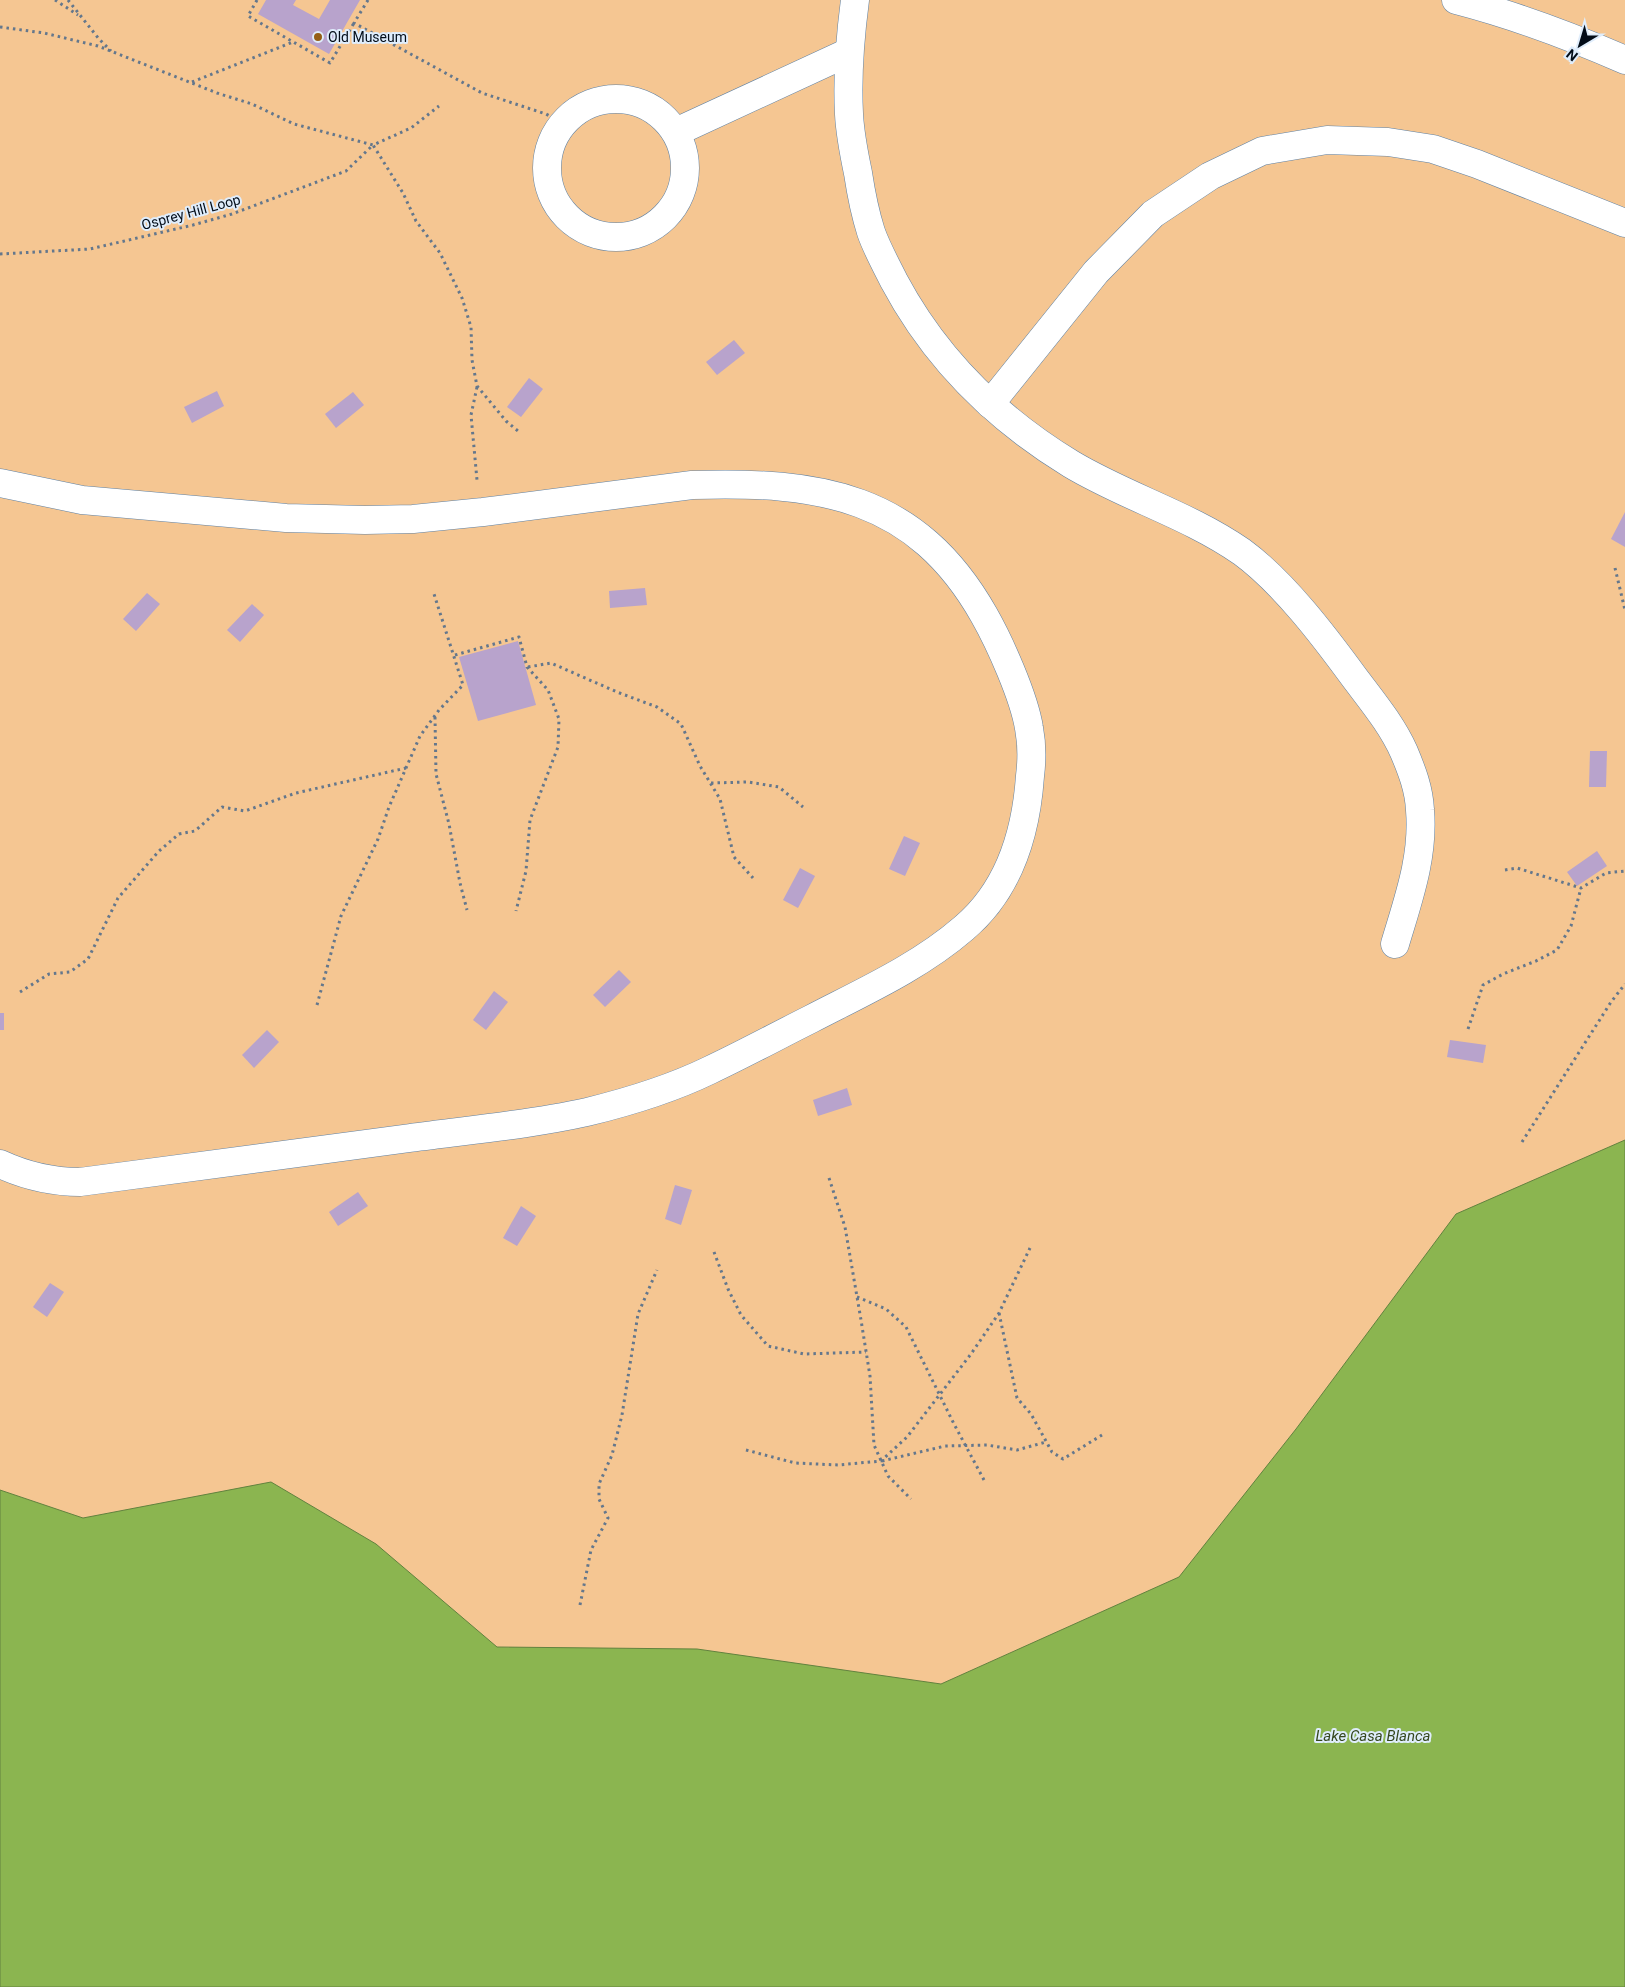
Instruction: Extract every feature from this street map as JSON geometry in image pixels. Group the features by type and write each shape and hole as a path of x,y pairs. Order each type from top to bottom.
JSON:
{"street":[{"path":"855,0 848,75 852,144 871,233 886,266 922,329 945,359 990,404 1034,439 1073,465 1204,528 1244,554 1271,578 1325,637 1377,707 1402,749 1416,782 1420,809 1420,843 1416,877 1395,944"},
{"path":"1456,0 1537,25 1594,46 1625,60"},
{"path":"676,132 850,52"},
{"path":"621,99 643,104 661,116 676,132 685,155 685,179 677,202 662,221 642,233 618,238 594,235 572,223 556,205 548,184 546,162 554,118 600,100 621,99"},
{"path":"990,404 1096,272 1153,214 1210,176 1262,151 1327,140 1388,142 1434,149 1477,164 1625,223"},
{"path":"0,483 82,500 286,518 347,520 413,519 692,484 737,483 782,486 842,496 868,505 916,534 958,574 986,618 1016,685 1029,727 1032,759 1024,825 1014,858 1000,887 986,907 965,928 904,971 708,1071 669,1087 582,1113 546,1119 80,1182 52,1181 27,1176 0,1164"}],"path":[{"path":"55,0 80,16"},
{"path":"68,0 112,52"},
{"path":"257,0 248,16 330,63 368,0"},
{"path":"354,23 482,93 554,118"},
{"path":"0,27 44,33 112,52 191,83 252,104 294,124 373,145 403,193 416,221 440,253 462,298 471,327 472,360 477,386 471,415 477,488"},
{"path":"191,83 294,42"},
{"name":"Osprey Hill Loop","path":"0,254 90,249 232,214 346,172 373,145 410,128 439,106"},
{"path":"477,386 506,421 518,431"},
{"path":"1615,568 1625,610"},
{"path":"316,1005 341,916 378,839 388,807 420,736 463,685 434,594"},
{"path":"455,655 519,637 527,668 548,690 559,719 558,747 530,820 526,872 516,911"},
{"path":"527,668 551,663 657,707 681,724 700,766 720,799 734,856 753,878"},
{"path":"435,717 436,774 449,824 467,910"},
{"path":"20,992 49,974 70,972 88,959 118,898 159,851 179,834 195,831 222,807 245,811 296,793 406,768"},
{"path":"711,783 748,782 780,787 803,807"},
{"path":"1505,870 1517,868 1581,888"},
{"path":"1468,1030 1483,985 1557,950 1571,926 1581,888 1606,873 1625,871"},
{"path":"1522,1142 1611,1002 1625,984"},
{"path":"829,1178 845,1227 857,1296 870,1376 874,1445 888,1476 911,1500"},
{"path":"881,1461 906,1437 940,1396 999,1313 1030,1248"},
{"path":"714,1252 728,1289 741,1315 768,1346 804,1354 866,1352"},
{"path":"580,1605 591,1550 608,1518 599,1498 599,1484 612,1455 622,1415 638,1314 657,1270"},
{"path":"857,1296 886,1309 906,1327 984,1480"},
{"path":"999,1313 1017,1398 1031,1414 1052,1452 1063,1459 1102,1435"},
{"path":"746,1450 795,1463 838,1465 881,1461 945,1446 987,1445 1017,1450 1046,1442"}],"shaded area":[{"path":"0,0 1625,0 1625,1987 0,1987"}],"water":[{"name":"Lake Casa Blanca","path":"1625,1140 1625,1987 0,1987 0,1490 83,1518 271,1482 376,1544 497,1647 697,1649 941,1684 1179,1577 1296,1429 1456,1214"}],"building":[{"name":"Old Museum","path":"266,0 296,0 293,5 319,19 330,0 360,0 329,54 258,14"},
{"path":"734,340 745,353 717,375 706,362"},
{"path":"529,378 543,389 521,417 507,407"},
{"path":"217,391 224,406 192,423 184,407"},
{"path":"353,392 364,405 336,428 325,414"},
{"path":"1625,512 1625,547 1611,539"},
{"path":"645,588 647,605 610,608 609,591"},
{"path":"147,593 160,604 136,631 123,619"},
{"path":"252,604 264,615 240,642 227,630"},
{"path":"518,641 536,705 478,721 459,657"},
{"path":"1590,751 1607,751 1606,787 1589,787"},
{"path":"904,836 920,843 905,876 889,869"},
{"path":"1597,851 1607,866 1577,886 1567,872"},
{"path":"800,868 815,876 798,908 783,900"},
{"path":"619,970 631,982 605,1007 593,995"},
{"path":"494,991 508,1002 486,1030 473,1020"},
{"path":"0,1013 4,1013 4,1030 0,1030"},
{"path":"267,1030 279,1042 254,1068 242,1055"},
{"path":"1450,1040 1486,1045 1483,1063 1447,1057"},
{"path":"847,1088 852,1105 818,1116 813,1100"},
{"path":"675,1185 692,1190 681,1225 665,1219"},
{"path":"358,1192 368,1206 338,1226 329,1212"},
{"path":"521,1206 536,1216 517,1246 503,1238"},
{"path":"50,1283 64,1292 47,1317 33,1307"}],"place":[{"name":"Old Museum","path":"318,37"}]}
